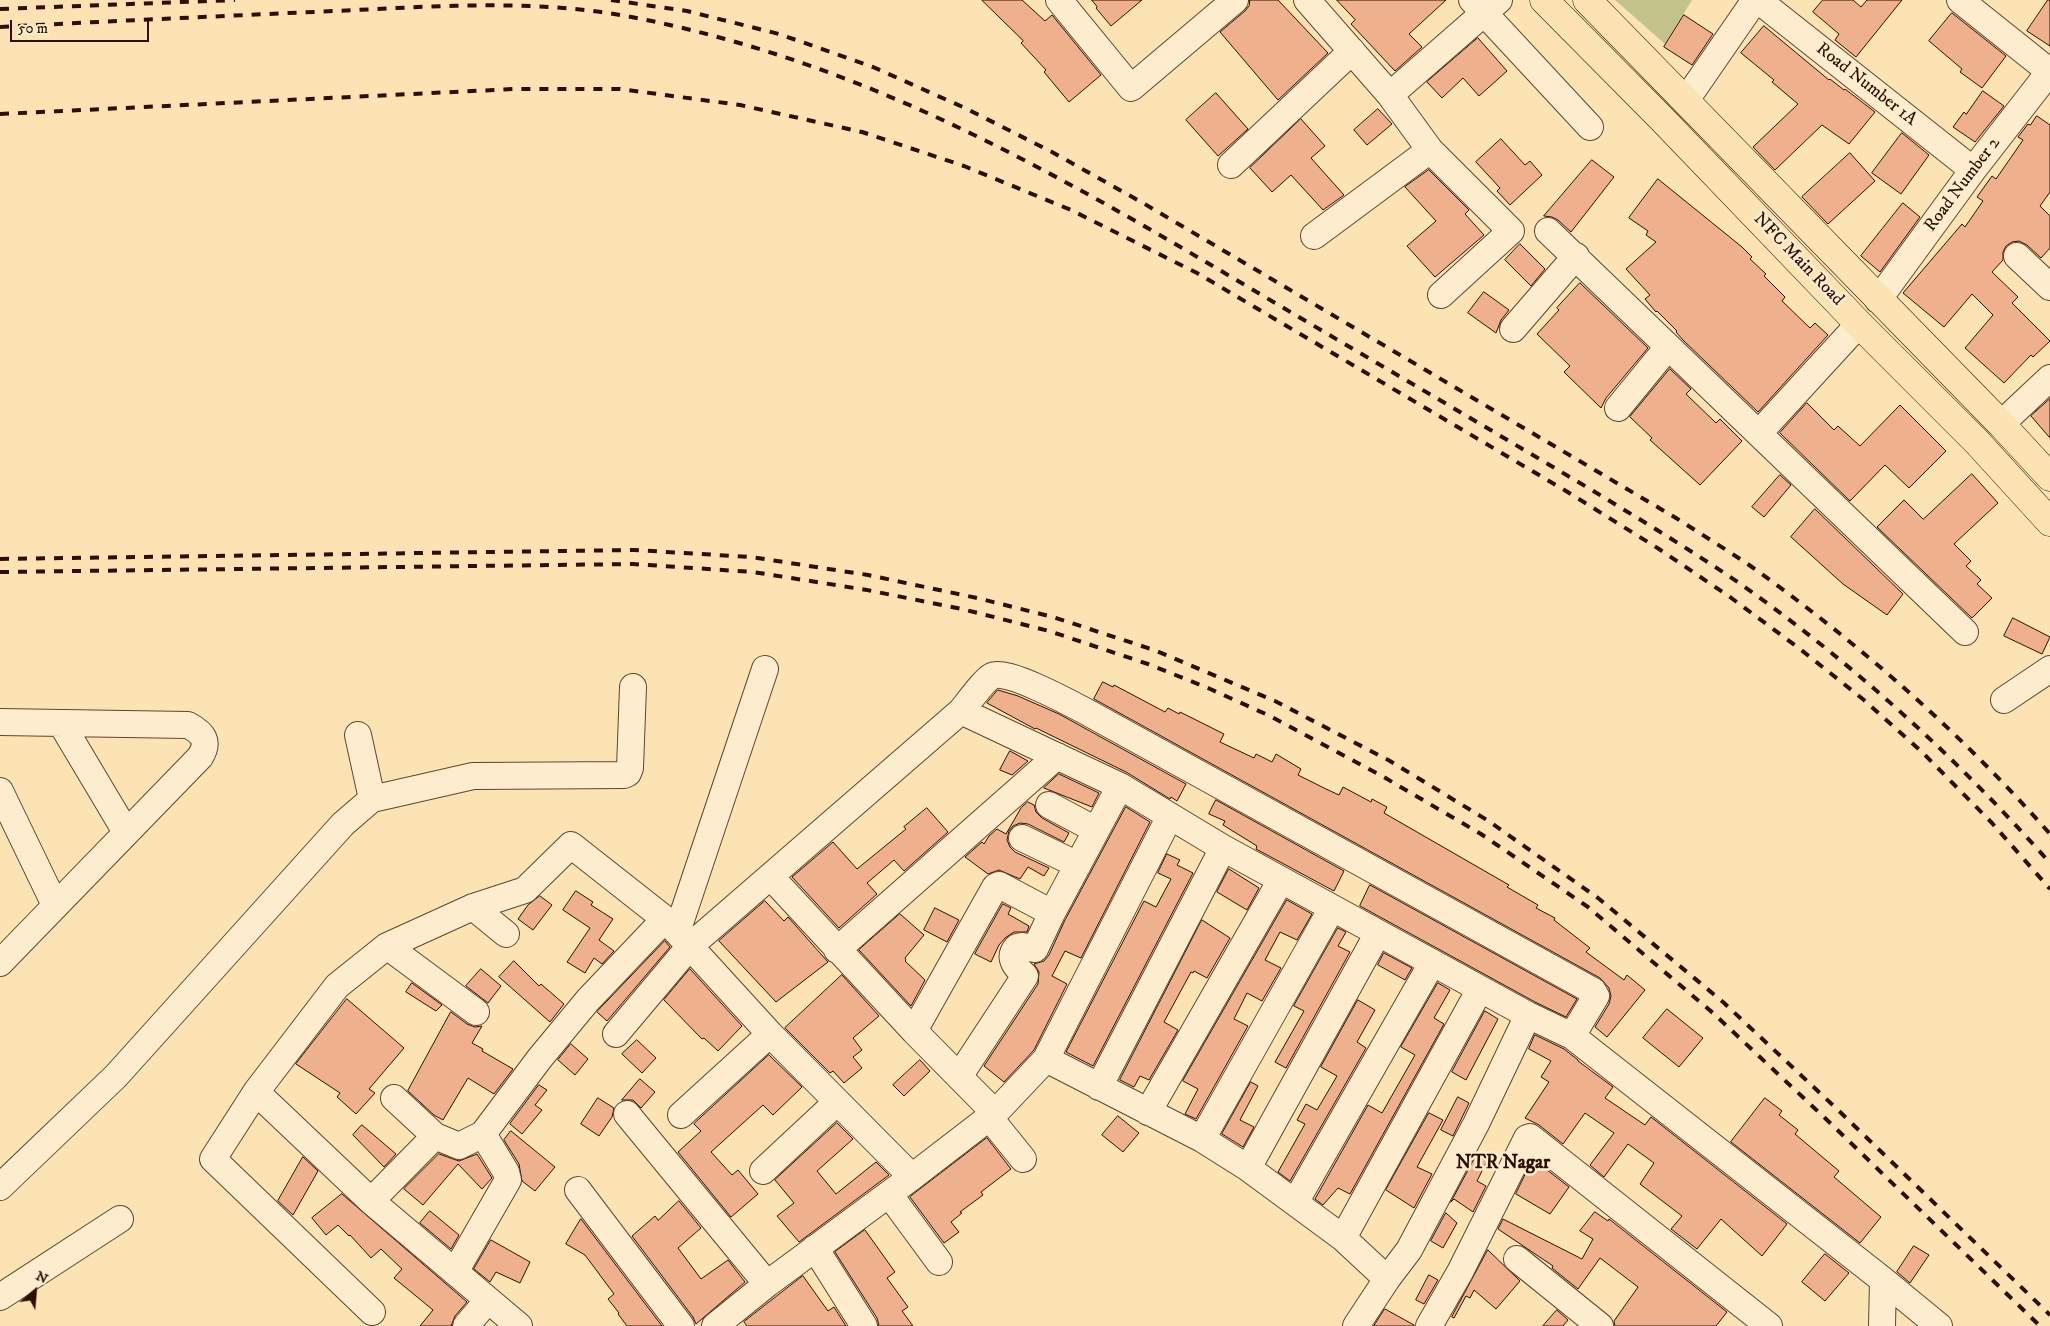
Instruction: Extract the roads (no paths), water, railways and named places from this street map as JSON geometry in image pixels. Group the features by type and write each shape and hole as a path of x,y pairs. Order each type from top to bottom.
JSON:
{"main road":[{"name":"NFC Main Road","path":"1544,0 1662,119 1858,324 1977,442 2050,522"},
{"name":"NFC Main Road","path":"1587,0 2001,424 2050,477"}],"street":[{"path":"1058,0 1131,88 1235,0"},
{"path":"1307,0 1390,95 1430,150 1511,230 1441,295"},
{"path":"1686,100 1756,0"},
{"name":"Road Number 1A","path":"1756,0 1973,170"},
{"path":"1960,0 2050,71"},
{"path":"1390,95 1485,4 1590,127"},
{"path":"1230,165 1352,51"},
{"name":"Road Number 2","path":"1878,300 1973,170 2050,71"},
{"path":"1314,236 1430,150"},
{"path":"1548,231 1965,632"},
{"path":"1513,329 1576,256"},
{"path":"2017,256 2050,287"},
{"path":"1759,433 1858,324"},
{"path":"1618,408 1668,348"},
{"path":"2001,424 2050,378"},
{"path":"616,1034 677,933 765,670"},
{"path":"2004,700 2050,670"},
{"path":"394,1098 435,1136 460,1146 483,1134 540,1058 588,1000 677,933 771,876 961,711 992,675 1003,674 1018,679 1085,711 1593,991 1596,996 1572,1036"},
{"path":"0,1186 116,1076 343,824 372,799 473,776 624,775 628,773 630,768 633,687"},
{"path":"961,711 1120,786 1223,848 1528,1016 1572,1036 1939,1326"},
{"path":"0,722 188,725 200,731 206,743 200,757 0,963"},
{"path":"61,723 126,832"},
{"path":"358,735 372,799"},
{"path":"837,950 1056,756"},
{"path":"960,1075 1025,976 1014,962 1012,957 1013,951 1016,947 1022,946 1035,949 1052,913 1120,786"},
{"path":"0,791 55,905"},
{"path":"1049,805 1096,830"},
{"path":"716,1326 767,1284 912,1177 992,1115 1046,1059 1170,816"},
{"path":"1022,838 1078,864"},
{"path":"372,1312 213,1159 256,1092 337,986 386,946 473,907 525,890 571,845 677,933 770,1034 912,1177"},
{"path":"1099,1088 1223,848"},
{"path":"771,876 837,950 914,1031 960,1075 992,1115 1023,1159"},
{"path":"1148,1112 1281,880"},
{"path":"914,1031 995,887 998,885 1003,887 1052,913"},
{"path":"473,907 506,934"},
{"path":"1202,1139 1332,908"},
{"path":"1248,1168 1378,933"},
{"path":"386,946 476,1012"},
{"path":"1296,1202 1432,963"},
{"path":"1343,1238 1480,989"},
{"path":"1356,1326 1410,1250 1476,1124 1528,1016"},
{"path":"681,1115 770,1034"},
{"path":"1046,1059 1099,1088 1202,1139 1248,1168 1343,1238 1387,1280"},
{"path":"256,1092 371,1201 519,1326"},
{"path":"763,1171 837,1102"},
{"path":"627,1114 767,1284"},
{"path":"455,1272 508,1180 506,1172 483,1134"},
{"path":"371,1201 435,1136"},
{"path":"1430,1326 1460,1272 1527,1138 1530,1137 1769,1326"},
{"path":"578,1190 681,1326"},
{"path":"889,1194 939,1262"},
{"path":"0,1297 120,1219"},
{"path":"815,1248 864,1326"},
{"path":"1517,1259 1600,1326"},
{"path":"1882,1326 1883,1280"},
{"path":"466,1326 488,1300"}],"railway":[{"path":"0,9 235,0"},
{"path":"611,0 687,11 779,34 873,67 965,108 1052,152 1143,203 1676,518 1752,567 1871,659 1909,692 1982,761 2050,834"},
{"path":"0,27 435,6 501,5 568,8 632,17 725,39 806,64 884,94 960,128 1035,166 1181,247 1595,492 1724,573 1825,648 1904,715 1979,787 2050,863"},
{"path":"0,114 514,89 620,89 740,105 862,132 964,166 1071,210 1197,273 1566,491 1659,549 1730,597 1864,700 1921,751 1992,823 2050,889"},
{"path":"0,559 634,550 751,557 868,575 977,598 1053,617 1154,650 1275,701 1390,761 1487,820 1598,898 1723,1002 1837,1109 2050,1315"},
{"path":"0,572 633,564 753,572 867,590 962,609 1049,631 1148,664 1270,716 1382,776 1481,834 1588,907 1713,1013 1826,1119 2040,1326"}],"district":[{"name":"NTR Nagar","path":"1503,1164"}]}
